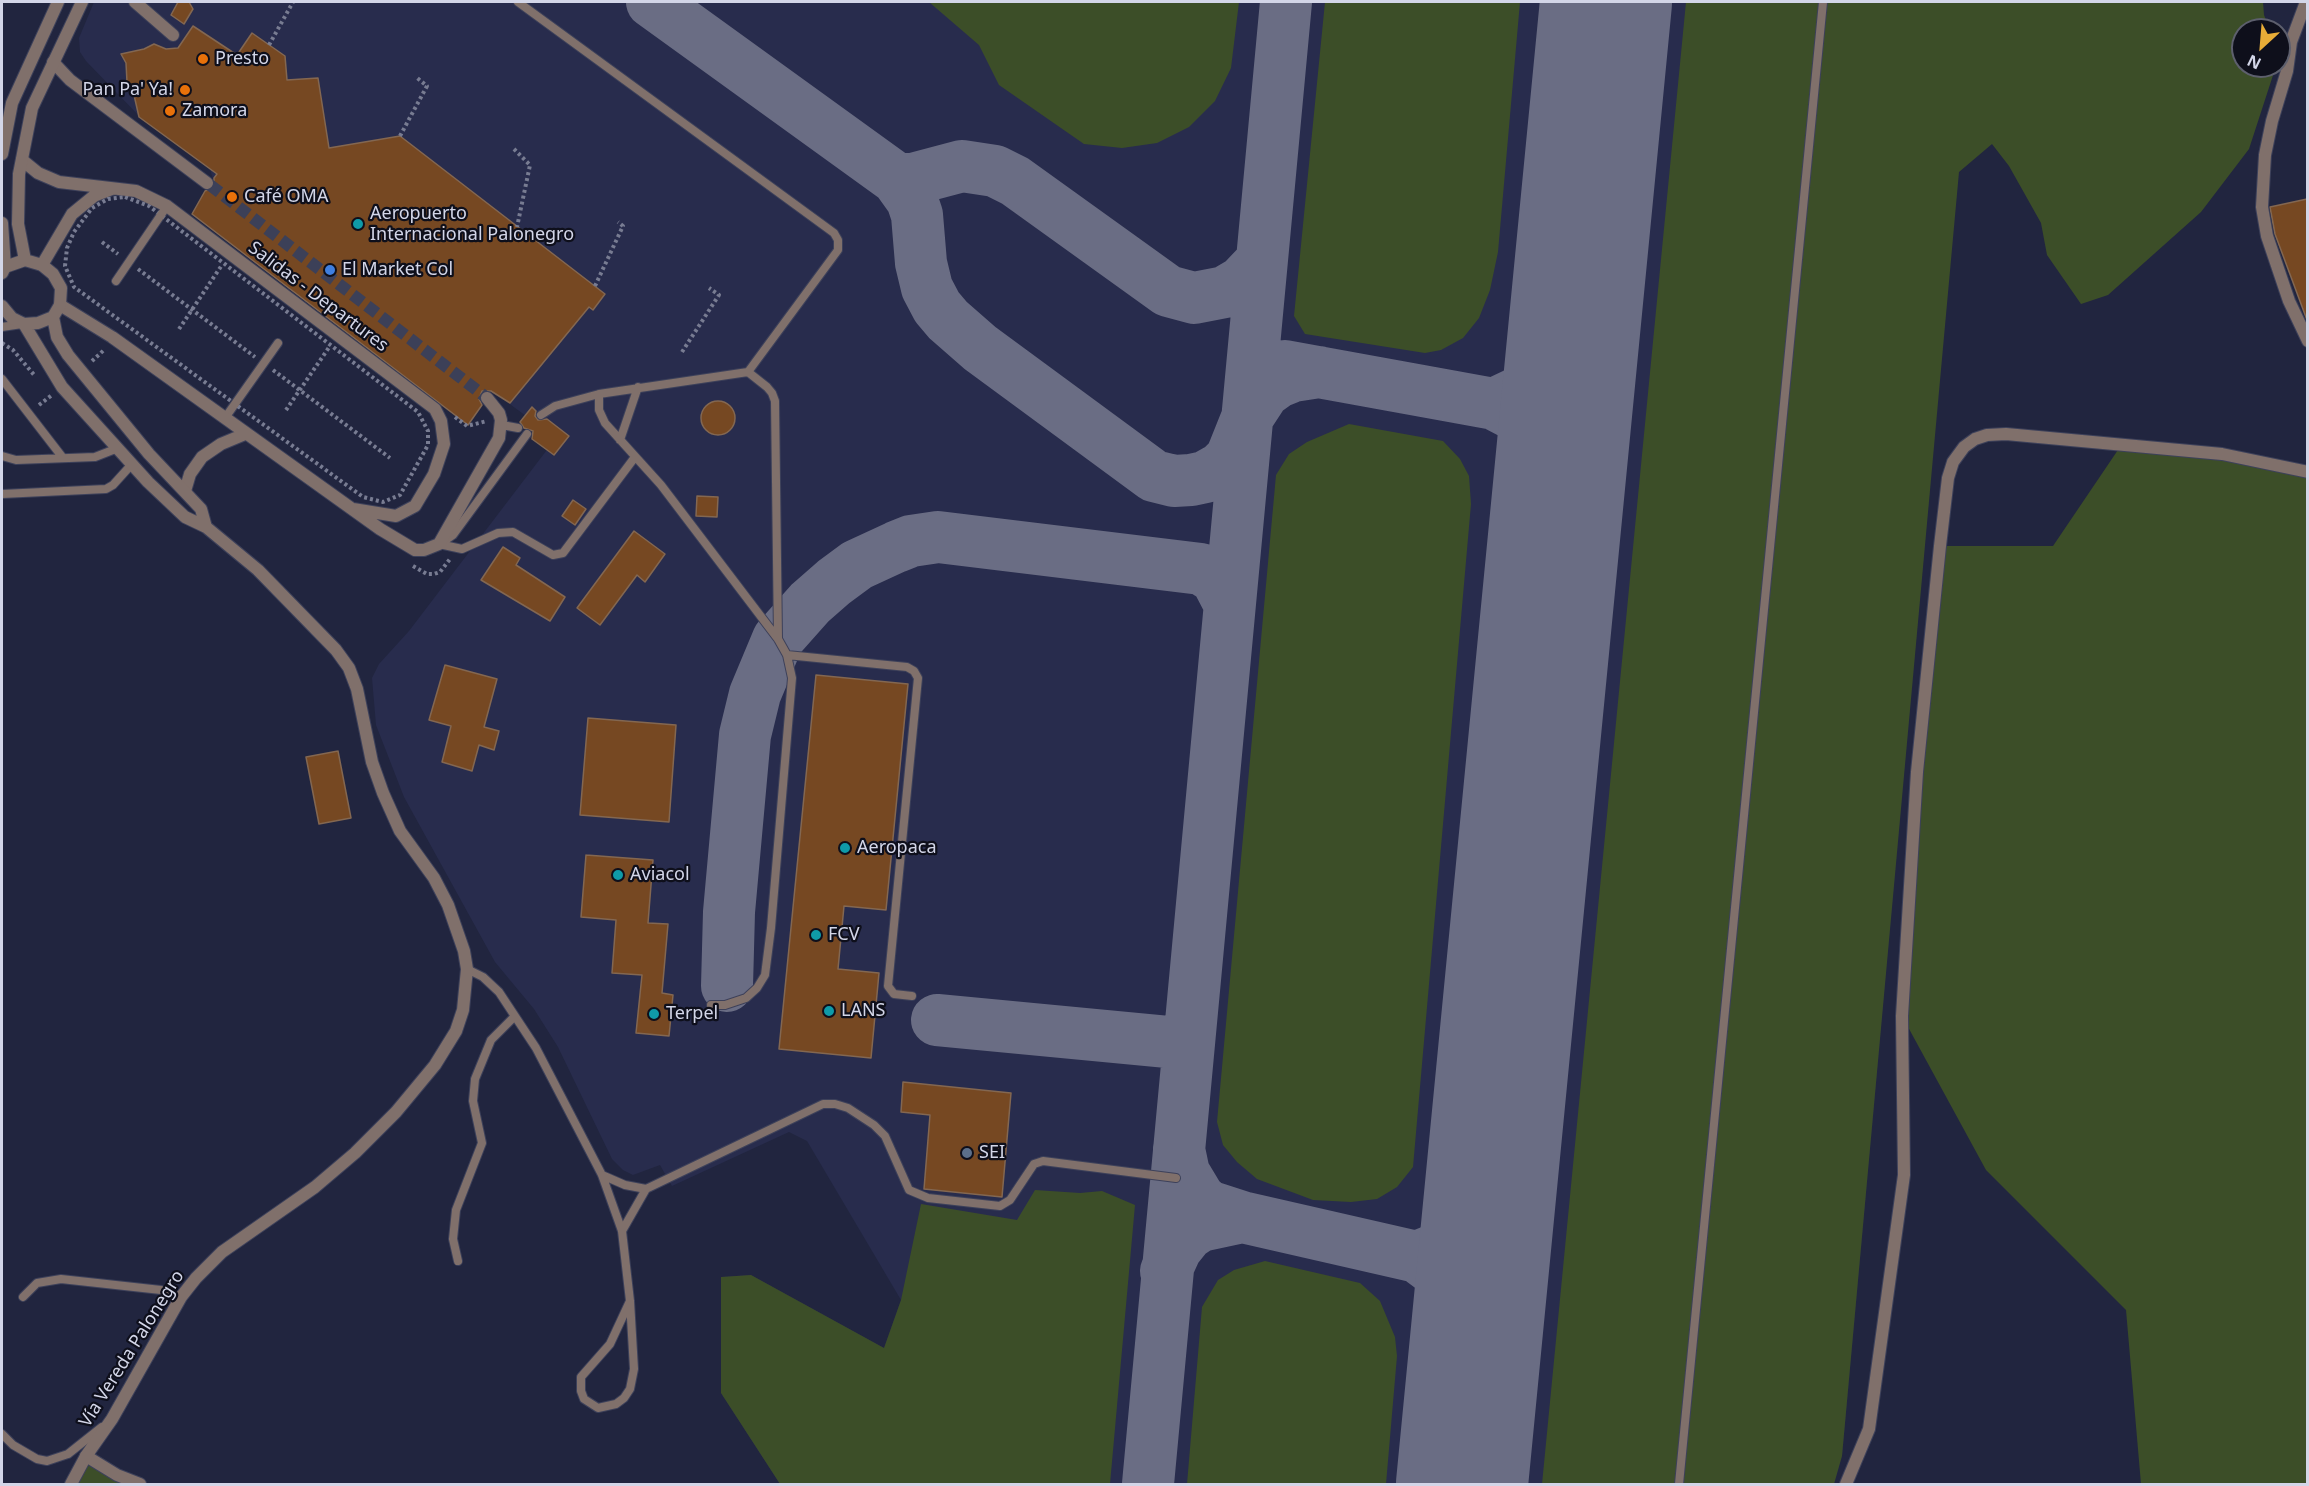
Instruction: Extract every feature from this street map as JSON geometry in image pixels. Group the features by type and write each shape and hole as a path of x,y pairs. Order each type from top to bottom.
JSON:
{"street":[{"path":"2,154 12,103 58,2"},
{"path":"25,261 18,224 19,174 32,108 82,2"},
{"path":"135,2 173,35"},
{"path":"2306,2 2291,42 2287,71 2272,121 2265,155 2262,207 2267,236 2289,301 2307,340"},
{"path":"53,62 70,80 208,184"},
{"name":"Salidas - Departures","path":"22,160 38,173 59,182 116,187 149,195 164,210 227,258 338,334 424,399 435,410 444,432 441,458 415,506 396,516 353,509"},
{"path":"42,265 72,214 94,196 116,187"},
{"path":"2,223 3,270 25,261 42,265 53,274 61,288 60,305 53,317 38,323 24,324"},
{"path":"60,305 112,338 406,547 424,550 440,544 499,438 502,425 499,412 487,398"},
{"name":"Vía Vereda Palonegro","path":"2,306 12,318 24,324 62,387 132,464 186,517 206,527 258,570 336,650 357,688 372,762 383,793 400,831 434,878 448,905 464,951 467,969 463,1010 456,1031 440,1059 396,1112 315,1187 222,1252 181,1297 112,1419 86,1456 71,1485"},
{"path":"53,317 57,338 68,355 149,454 201,509 206,527"},
{"path":"185,491 194,467 202,457 221,444 245,434"},
{"path":"1846,1485 1869,1429 1904,1175 1902,1016 1917,772 1940,546 1948,478 1953,462 1964,447 1975,440 1988,435 2006,434 2222,454 2307,472"},
{"path":"86,1456 117,1475 140,1485"}],"lane":[{"path":"518,2 834,233 838,240 838,250 748,372 598,394 561,404 541,415"},
{"path":"1679,1485 1823,2"},
{"path":"116,281 164,210"},
{"path":"2,327 24,324"},
{"path":"225,418 278,343"},
{"path":"748,372 772,393 775,401 778,639"},
{"path":"2,379 63,458"},
{"path":"620,440 638,387"},
{"path":"598,394 599,410 605,423 680,509 778,639 787,655 792,678 765,975 757,988 746,998 725,1005 711,1005"},
{"path":"502,425 518,428"},
{"path":"440,544 453,535 526,435"},
{"path":"2,456 16,460 94,457 118,448"},
{"path":"440,544 462,549 498,533 513,532 552,555 563,553 635,457"},
{"path":"2,494 106,489 132,464"},
{"path":"787,655 907,667 914,671 918,678 888,986 894,994 912,996"},
{"path":"467,969 491,984 537,1048 602,1175 622,1231 630,1301 635,1354 630,1389 616,1404 598,1408 584,1399 581,1391 581,1377 610,1344 630,1301"},
{"path":"458,1261 453,1239 454,1218 482,1143 473,1101 475,1079 491,1040 515,1016"},
{"path":"622,1231 646,1189 812,1107 835,1104 848,1108 874,1125 885,1136 909,1190 928,1198 1000,1206 1010,1200 1034,1164 1043,1161 1176,1178"},
{"path":"602,1175 625,1185 646,1189"},
{"path":"23,1297 37,1283 61,1279 161,1290 181,1297"},
{"path":"2,1434 13,1445 37,1459 56,1460 68,1454 112,1419"}],"path":[{"path":"269,45 293,2"},
{"path":"400,136 427,86 416,77"},
{"path":"514,149 530,165 517,227"},
{"path":"125,197 164,210 413,408 426,424 428,437 425,452 405,488 395,498 383,502 363,497 74,287 67,275 66,257 70,240 85,216 100,202 125,197"},
{"path":"595,286 623,226 618,222"},
{"path":"102,242 390,458"},
{"path":"179,329 227,258"},
{"path":"682,352 719,295 709,288"},
{"path":"286,410 338,334"},
{"path":"466,426 487,422"}],"shaded area":[{"name":"Aeropuerto Internacional Palonegro","path":"94,2 1974,2 1842,1456 1834,1484 780,1484 721,1393 721,1277 751,1275 884,1348 901,1300 807,1141 789,1132 672,1186 660,1165 633,1175 623,1170 612,1159 558,1047 534,1009 495,962 404,797 376,725 372,678 379,664 409,631 556,438 492,391 468,425 192,215 213,179 210,169 144,121 86,61 80,52 79,38"}],"green space":[{"path":"929,2 1239,2 1231,68 1215,101 1189,127 1157,143 1122,148 1084,144 999,85 979,45"},
{"path":"1325,2 1520,2 1498,252 1490,290 1479,318 1463,338 1441,350 1425,353 1305,334 1294,316"},
{"path":"1686,2 2263,2 2265,18 2231,18 2231,78 2272,78 2249,149 2201,212 2108,295 2081,304 2047,255 2041,223 2009,166 1992,144 1959,172 1842,1456 1834,1484 1542,1484"},
{"path":"1349,424 1443,441 1460,459 1469,476 1471,504 1413,1167 1397,1187 1377,1199 1351,1202 1313,1200 1257,1179 1237,1162 1223,1145 1217,1122 1276,475 1289,454 1307,442"},
{"path":"2122,444 2307,472 2307,1484 2141,1484 2126,1310 1986,1170 1902,1016 1940,546 2053,546"},
{"path":"1035,1190 1080,1193 1102,1191 1135,1205 1110,1484 780,1484 721,1393 721,1277 751,1275 884,1348 901,1300 921,1204 1017,1220"},
{"path":"1265,1261 1360,1283 1380,1301 1395,1337 1397,1356 1386,1484 1187,1484 1202,1307 1218,1280 1234,1270"},
{"path":"87,1457 138,1484 71,1484"}],"building":[{"path":"178,2 189,2 193,9 184,24 171,15"},
{"name":"Aeropuerto Internacional Palonegro","path":"193,26 237,55 252,33 285,56 287,80 318,78 329,148 400,136 605,294 593,310 589,307 510,403 491,391 482,391 479,399 482,405 468,425 192,214 205,191 214,187 214,178 217,174 139,117 134,95 127,82 126,63 121,54 144,49 154,44 166,49 178,48"},
{"path":"2307,199 2307,320 2275,234 2270,207"},
{"path":"718,401 730,406 735,418 730,430 718,435 706,430 701,418 706,406"},
{"path":"532,407 536,411 535,416 538,420 547,419 569,436 554,455 532,439 533,431 524,428 520,422"},
{"path":"697,496 718,497 717,517 696,516"},
{"path":"573,500 586,509 575,525 562,516"},
{"path":"634,531 665,554 645,582 637,575 600,625 577,608"},
{"path":"503,547 520,558 516,565 565,597 550,621 481,580"},
{"path":"445,665 497,679 484,727 499,731 494,750 479,745 472,771 442,762 451,726 429,720"},
{"path":"816,675 908,684 886,910 844,906 838,969 879,973 871,1058 779,1049"},
{"path":"588,718 676,725 669,822 580,815"},
{"path":"338,751 351,818 319,824 306,757"},
{"path":"586,855 653,860 648,923 668,924 662,993 673,995 669,1036 636,1033 642,975 612,973 616,920 581,917"},
{"name":"SEI","path":"903,1082 1011,1093 1002,1197 924,1189 930,1115 901,1112"}],"taxiway":[{"path":"652,2 897,179 913,179 962,166 995,171 1015,181 1168,291 1194,298 1225,292 1242,282 1261,262"},
{"path":"1148,1484 1286,2"},
{"path":"897,179 912,200 917,215 921,263 927,288 937,307 948,320 980,348 1154,476 1174,481 1191,480 1205,477 1221,468 1231,458 1247,418 1264,392 1278,382 1293,376 1319,372"},
{"path":"1559,491 1552,467 1537,441 1517,416 1494,404 1530,387 1550,365 1561,348 1578,288"},
{"path":"1285,366 1494,404"},
{"path":"727,986 729,912 745,735 755,694 778,639 810,603 834,582 857,565 896,547 911,541 938,537 1201,569 1216,578 1229,603"},
{"path":"937,1020 1189,1044"},
{"path":"1166,1271 1176,1249 1188,1234 1200,1226 1242,1217 1208,1206 1199,1198 1184,1173 1179,1149"},
{"path":"1476,1333 1464,1299 1452,1283 1417,1257 1442,1247 1473,1227 1491,1197"},
{"path":"1242,1217 1417,1257"}],"runway":[{"path":"1462,1484 1606,2"}],"tunnel":[{"path":"210,185 487,398"}],"place":[{"name":"Presto","path":"203,59"},
{"name":"Pan Pa' Ya!","path":"185,90"},
{"name":"Zamora","path":"170,111"},
{"name":"Café OMA","path":"232,197"},
{"name":"Aeropuerto Internacional Palonegro","path":"358,224"},
{"name":"El Market Col","path":"330,270"},
{"name":"Aeropaca","path":"845,848"},
{"name":"Aviacol","path":"618,875"},
{"name":"FCV","path":"816,935"},
{"name":"LANS","path":"829,1011"},
{"name":"Terpel","path":"654,1014"},
{"name":"SEI","path":"967,1153"}]}
